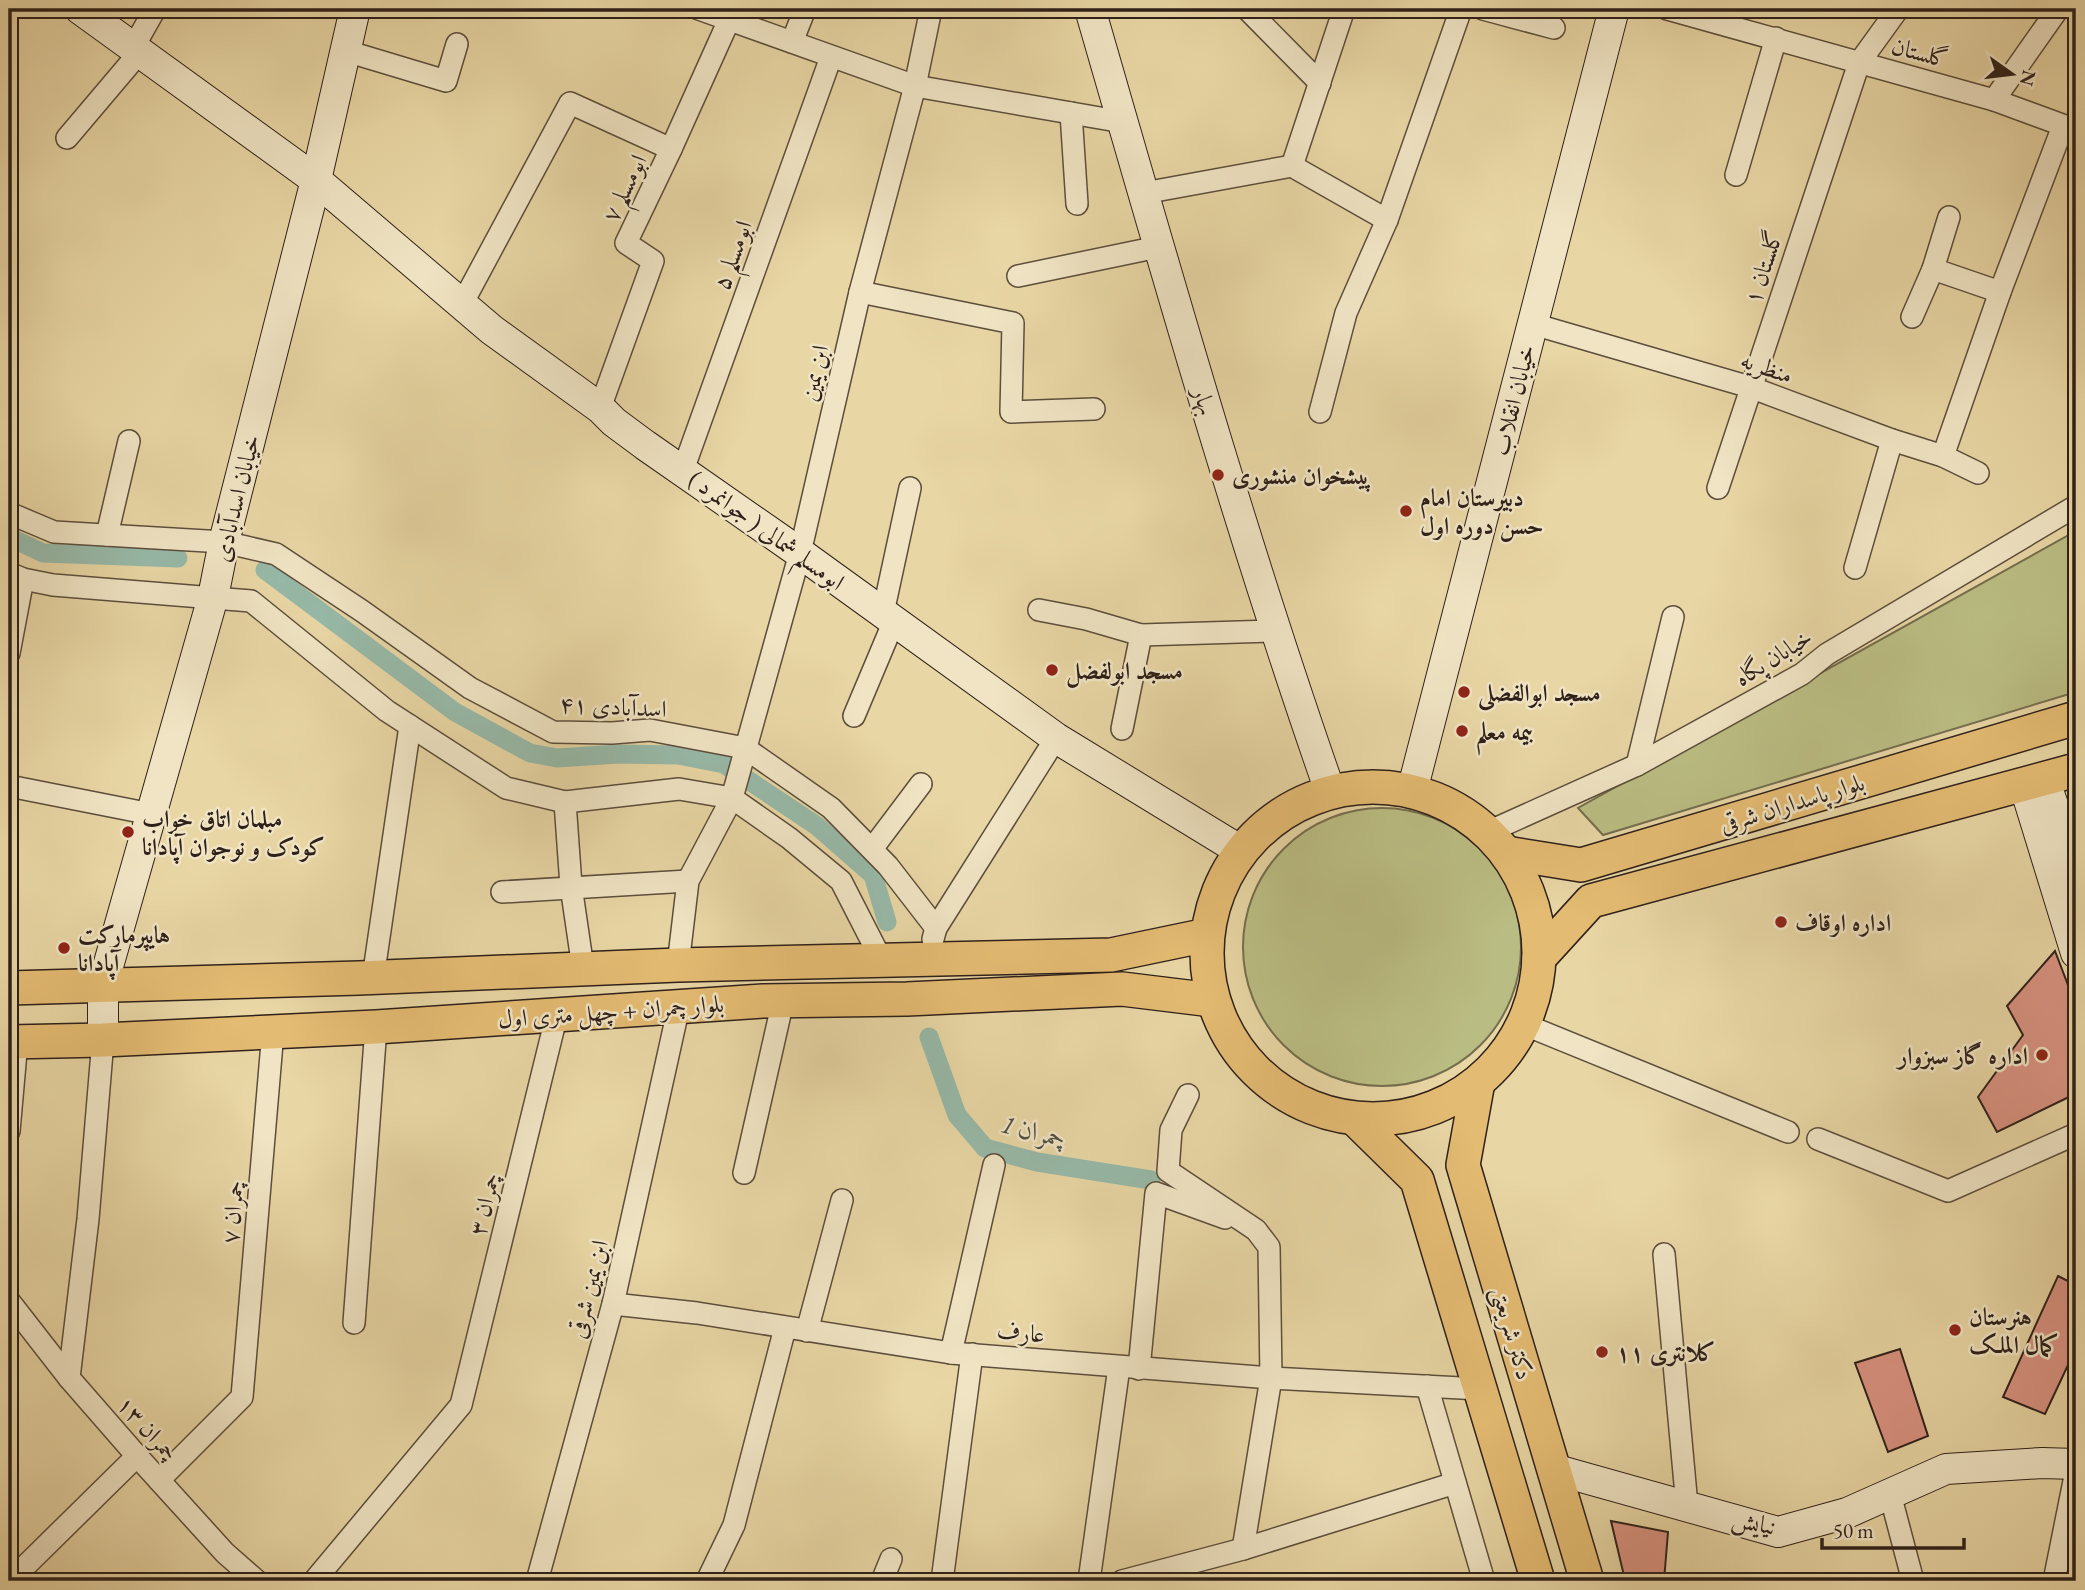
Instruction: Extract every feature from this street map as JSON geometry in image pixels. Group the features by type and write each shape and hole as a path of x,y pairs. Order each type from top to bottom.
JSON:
{"main road":[{"name":"ابومسلم شمالی ( جوانمرد )","path":"80,9 316,180 492,330 600,408 614,422 1056,738 1241,851"},
{"name":"خیابان اسدآبادی","path":"103,1040 103,984 213,597 224,542 316,180 355,9"},
{"name":"بهار","path":"1090,9 1158,247 1275,631 1330,791"},
{"name":"خیابان انقلاب","path":"1412,790 1614,9"},
{"path":"327,130 331,153 339,174 367,223"},
{"path":"272,149 296,204 302,233"},
{"name":"بلوار پاسداران شرقی","path":"1497,842 1581,865 2076,718"},
{"path":"2022,734 2024,791 2076,953"},
{"name":"بلوار پاسداران شرقی","path":"1539,958 1591,901 2024,791 2076,771"},
{"path":"1371,786 1412,790 1448,804 1469,816 1497,842 1525,885 1536,921 1539,958 1534,992 1523,1024 1504,1055 1478,1082 1441,1105 1420,1112 1399,1118 1355,1119 1308,1107 1265,1081 1233,1045 1212,1000 1206,967 1207,934 1218,890 1241,851 1281,814 1330,791 1371,786"},
{"path":"2024,791 2076,872"},
{"name":"بلوار چمران + چهل متری اول","path":"9,988 373,978 678,965 882,961 931,943 1111,955 1207,934"},
{"name":"بلوار چمران + چهل متری اول","path":"13,1042 376,1027 783,1001 907,999 1122,989 1212,1000"},
{"name":"دکتر شریعتی","path":"1478,1082 1464,1165 1587,1581"},
{"name":"دکتر شریعتی","path":"1355,1119 1417,1180 1538,1581"},
{"path":"1463,1332 1474,1311 1491,1308 1508,1314"},
{"name":"نیایش","path":"1553,1469 1777,1532 1847,1513 1946,1469 2042,1463 2076,1464"}],"street":[{"path":"66,138 136,51 155,9"},
{"path":"699,9 731,15 792,42 915,86 1123,122"},
{"path":"792,42 805,9"},
{"name":"ابن یمین","path":"732,798 800,553 860,292 915,86 931,9"},
{"path":"1247,9 1320,83"},
{"path":"1292,166 1344,9"},
{"path":"1320,412 1346,313 1387,220 1461,9"},
{"path":"1483,9 1554,28"},
{"name":"گلستان","path":"1667,9 1710,13 1776,38 1994,100 2070,128"},
{"name":"گلستان ۱","path":"1718,488 1859,63 1898,9"},
{"path":"1994,100 2058,9"},
{"name":"ابومسلم ۷","path":"600,408 653,261 626,243 731,15"},
{"path":"1736,175 1776,38"},
{"path":"346,51 446,81 457,44"},
{"name":"ابومسلم ۵","path":"683,470 831,57"},
{"path":"462,304 570,103 671,149"},
{"path":"1071,113 1077,204"},
{"path":"1943,456 2000,292 2070,128"},
{"path":"1144,193 1292,166 1387,220"},
{"path":"1912,317 1933,269 1949,217"},
{"path":"1018,276 1158,247"},
{"path":"1933,269 2000,292"},
{"path":"860,292 1013,323 1011,412 1094,410"},
{"name":"منظریه","path":"1533,324 1750,387 1892,440 1943,456 1978,473"},
{"path":"1855,568 1892,440"},
{"path":"107,535 129,441"},
{"path":"853,716 888,617 910,488"},
{"name":"خیابان پگاه","path":"1497,842 1802,674 1827,654 2076,506"},
{"name":"اسدآبادی ۴۱","path":"9,513 54,532 224,542 276,555 362,611 470,688 553,732 612,733 650,730 746,748 831,808 872,849 888,866 931,943"},
{"path":"9,653 16,576 53,585 251,601 387,711 506,788 565,802 678,789 732,798 789,838 841,881 882,961"},
{"path":"1039,610 1141,635 1275,631"},
{"path":"1637,765 1673,617"},
{"path":"1122,729 1141,635"},
{"path":"1966,751 1980,736 2076,707"},
{"path":"373,978 410,726"},
{"path":"931,943 1056,738"},
{"path":"872,849 921,784"},
{"path":"9,786 150,814"},
{"path":"678,965 688,881 732,798"},
{"path":"565,802 571,886 583,968"},
{"path":"502,892 688,881"},
{"path":"744,1173 783,1001"},
{"name":"ابن یمین شرقی","path":"537,1581 613,1304 679,1006"},
{"name":"چمران ۳","path":"314,1581 461,1405 557,1014"},
{"path":"1523,1024 1788,1132"},
{"path":"354,1323 376,1027"},
{"name":"چمران ۷","path":"159,1480 243,1397 273,1031"},
{"path":"69,1378 88,1219 103,1040"},
{"path":"9,1130 13,1042"},
{"path":"1188,1095 1171,1130 1168,1171 1256,1230 1269,1247 1271,1378 1243,1549"},
{"path":"1818,1139 1948,1191 2076,1134"},
{"path":"942,1581 955,1490 962,1354 994,1165"},
{"path":"1089,1581 1103,1479 1129,1368 1156,1193 1256,1230"},
{"path":"807,1331 842,1200"},
{"path":"1664,1254 1687,1506"},
{"name":"عارف","path":"613,1304 697,1313 962,1354 1271,1378 1480,1389"},
{"name":"چمران ۱۳","path":"10,1305 137,1456 225,1553 257,1581"},
{"path":"707,1581 734,1525 785,1328"},
{"path":"1427,1386 1485,1581"},
{"path":"10,1581 137,1456"},
{"path":"2054,1581 2076,1471"},
{"path":"1122,1581 1243,1549 1455,1483"},
{"path":"1890,1494 1913,1581"},
{"path":"881,1581 891,1559"}],"green space":[{"path":"2076,531 2076,692 1603,835 1578,808"},
{"path":"1382,808 1409,811 1435,819 1459,832 1480,849 1497,870 1510,894 1518,920 1521,947 1518,974 1510,1000 1497,1024 1480,1045 1459,1062 1435,1075 1409,1083 1382,1086 1355,1083 1329,1075 1305,1062 1284,1045 1267,1024 1254,1000 1246,974 1243,947 1246,920 1254,894 1267,870 1284,849 1305,832 1329,819 1355,811"}],"building":[{"name":"اداره گاز سبزوار","path":"2055,951 2076,1006 2076,1076 2069,1097 1997,1132 1978,1097 2023,1035 2007,1006"},
{"path":"2058,1276 2076,1285 2076,1348 2045,1414 2003,1397"},
{"path":"1900,1349 1928,1436 1888,1452 1855,1363"},
{"path":"1611,1521 1668,1532 1664,1581 1625,1580"}],"waterway":[{"path":"9,537 43,553 178,558"},
{"path":"265,570 455,712 530,753 557,758 618,754 678,755 724,764 817,826 873,875 887,922"},
{"name":"چمران 1","path":"929,1037 957,1115 985,1148 1037,1162 1151,1180"}],"place":[{"name":"پیشخوان منشوری","path":"1218,475"},
{"name":"دبیرستان امام حسن دوره اول","path":"1406,511"},
{"name":"مسجد ابولفضل","path":"1052,670"},
{"name":"مسجد ابوالفضلی","path":"1464,692"},
{"name":"بیمه معلم","path":"1462,731"},
{"name":"مبلمان اتاق خواب کودک و نوجوان آپادانا","path":"128,832"},
{"name":"اداره اوقاف","path":"1781,922"},
{"name":"هایپرمارکت آپادانا","path":"64,948"},
{"name":"اداره گاز سبزوار","path":"2042,1055"},
{"name":"هنرستان کمال الملک","path":"1955,1330"},
{"name":"کلانتری ۱۱","path":"1602,1352"}]}
